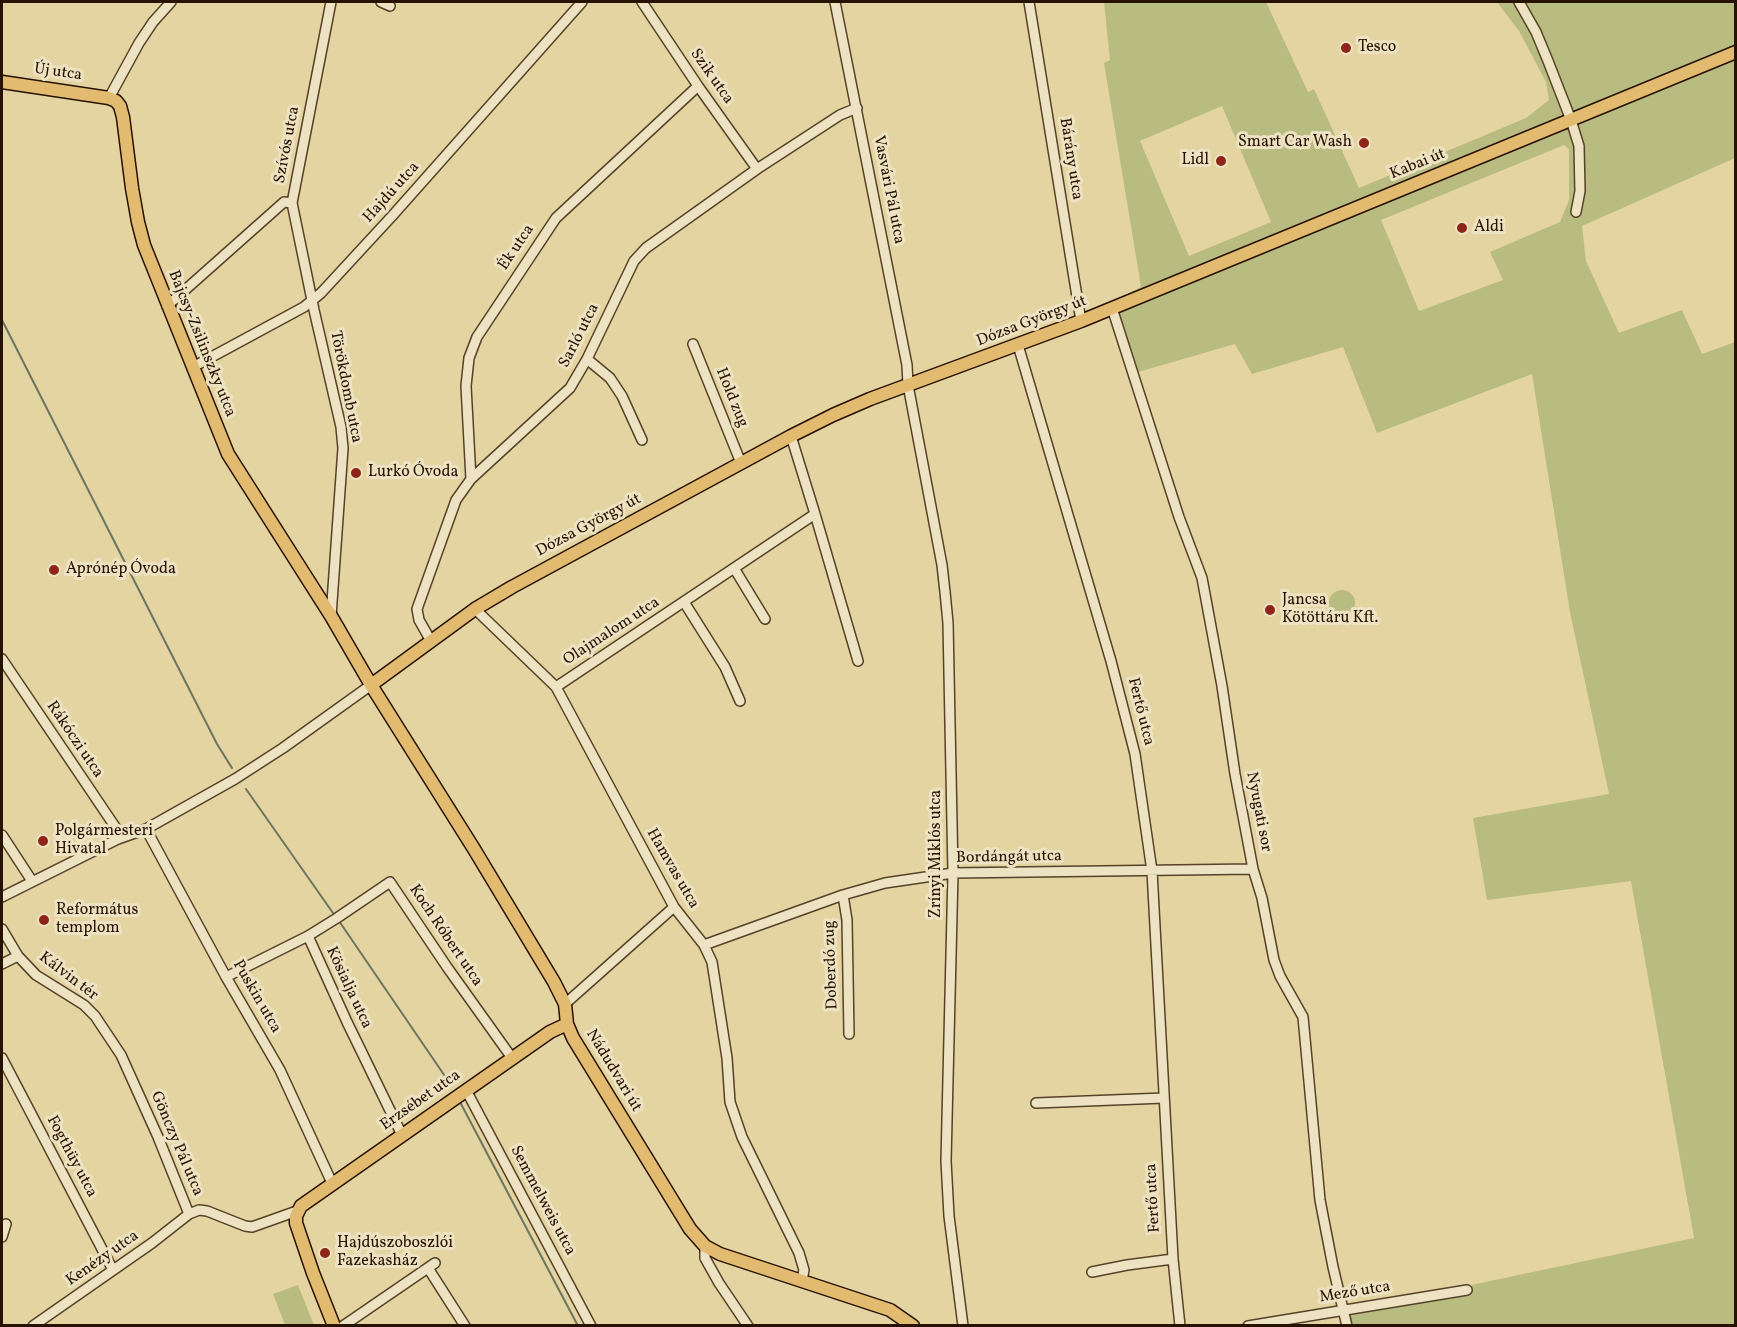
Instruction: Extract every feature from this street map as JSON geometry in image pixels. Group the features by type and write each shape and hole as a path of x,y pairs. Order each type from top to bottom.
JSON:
{"main road":[{"name":"Kabai út","path":"1112,308 1736,52"},
{"name":"Új utca","path":"2,82 110,98"},
{"name":"Bajcsy-Zsilinszky utca","path":"110,98 120,106 123,117 138,222 144,245 228,454 331,616 371,685"},
{"name":"Dózsa György út","path":"371,685 474,609 791,436 870,399 1112,308"},
{"name":"Nádudvari út","path":"371,685 554,982 565,1004 567,1024 576,1044 690,1229 705,1246 720,1254 890,1310 913,1326"},
{"name":"Erzsébet utca","path":"297,1211 332,1183 466,1090 550,1032 567,1024"},
{"path":"297,1211 296,1223 334,1326"}],"street":[{"path":"110,98 139,43 153,22 171,2"},
{"name":"Szívós utca","path":"167,306 284,202 292,203 331,2"},
{"name":"Hajdú utca","path":"193,367 312,302 393,215 582,2"},
{"name":"Szik utca","path":"642,2 698,86 758,169"},
{"name":"Vasvári Pál utca","path":"835,2 907,365 908,385"},
{"name":"Bárány utca","path":"1029,2 1081,321"},
{"path":"1519,2 1536,32 1579,146 1580,183 1576,212"},
{"name":"Ék utca","path":"471,479 466,386 469,358 477,337 556,218 698,86"},
{"name":"Sarló utca","path":"431,641 419,620 417,609 456,500 471,479 570,388 634,261 646,248 758,169 840,115 857,108"},
{"name":"Törökdomb utca","path":"292,203 341,428 343,448 331,616"},
{"name":"Nyugati sor","path":"1112,308 1179,517 1202,578 1253,869 1262,898 1274,960 1280,976 1303,1017 1320,1200 1347,1326"},
{"name":"Hold zug","path":"693,344 741,463"},
{"name":"Fertő utca","path":"1018,345 1111,661 1135,754 1152,871 1173,1259 1180,1326"},
{"path":"586,359 610,378 622,396 642,440"},
{"name":"Zrínyi Miklós utca","path":"908,385 942,565 947,612 953,873 946,1161 949,1215 963,1326"},
{"path":"791,436 858,661"},
{"name":"Olajmalom utca","path":"556,687 815,514"},
{"path":"734,568 765,619"},
{"name":"Olajmalom utca","path":"684,602 725,667 740,701"},
{"name":"Hamvas utca","path":"474,609 556,687 674,907 704,945 712,962 727,1058 730,1102 742,1137 799,1252 804,1270 802,1280"},
{"name":"Rákóczi utca","path":"2,659 120,838"},
{"name":"Dózsa György út","path":"2,897 120,838 146,829 235,778 283,748 371,685"},
{"name":"Puskin utca","path":"146,829 280,1071 332,1183"},
{"path":"2,835 5,847 32,881"},
{"name":"Bordángát utca","path":"704,945 843,895 885,883 953,873 1253,869"},
{"name":"Koch Róbert utca","path":"308,936 390,882 447,967 513,1058"},
{"name":"Doberdó zug","path":"843,895 847,920 849,1034"},
{"path":"565,1004 674,907"},
{"name":"Kálvin tér","path":"2,929 18,956 36,975 84,1005 96,1018"},
{"name":"Kösialja utca","path":"226,976 308,936 402,1135"},
{"path":"2,964 18,956"},
{"name":"Gönczy Pál utca","path":"96,1018 121,1055 189,1214 199,1210 207,1211 252,1227 297,1211"},
{"name":"Fogthüy utca","path":"2,1058 113,1270"},
{"name":"Semmelweis utca","path":"466,1090 591,1326"},
{"path":"1036,1102 1164,1098"},
{"name":"Kenézy utca","path":"33,1326 152,1243 189,1214"},
{"path":"2,1237 6,1224"},
{"path":"705,1246 705,1258 748,1326"},
{"path":"1092,1272 1127,1264 1173,1259"},
{"path":"343,1326 432,1266 465,1326"},
{"name":"Mező utca","path":"1248,1326 1467,1290"}],"green space":[{"path":"1104,2 1266,2 1308,92 1314,89 1359,188 1526,118 1549,100 1546,82 1519,31 1497,2 1735,2 1735,158 1582,226 1586,261 1619,333 1682,310 1702,354 1735,342 1735,1325 1352,1325 1348,1311 1694,1238 1631,881 1487,900 1473,818 1609,794 1570,612 1532,374 1377,433 1343,347 1252,374 1235,344 1138,372 1115,300 1141,287 1104,63 1110,60","holes":["1222,106 1271,222 1189,256 1140,141","1564,145 1569,149 1569,200 1560,222 1490,252 1503,280 1419,311 1381,220"]},
{"path":"1342,590 1351,594 1355,603 1351,612 1342,616 1333,612 1329,603 1333,594"},
{"path":"298,1285 314,1325 285,1325 273,1294"}],"waterway":[{"path":"2,320 217,744 232,768"},
{"path":"246,789 333,913"},
{"path":"339,921 451,1085"},
{"path":"460,1102 578,1326"}],"place":[{"name":"Tesco","path":"1346,48"},
{"name":"Smart Car Wash","path":"1364,143"},
{"name":"Lidl","path":"1221,161"},
{"name":"Aldi","path":"1462,228"},
{"name":"Lurkó Óvoda","path":"356,473"},
{"name":"Aprónép Óvoda","path":"54,570"},
{"name":"Jancsa Kötöttáru Kft.","path":"1270,610"},
{"name":"Polgármesteri Hivatal","path":"43,841"},
{"name":"Református templom","path":"44,920"},
{"name":"Hajdúszoboszlói Fazekasház","path":"325,1253"}]}
